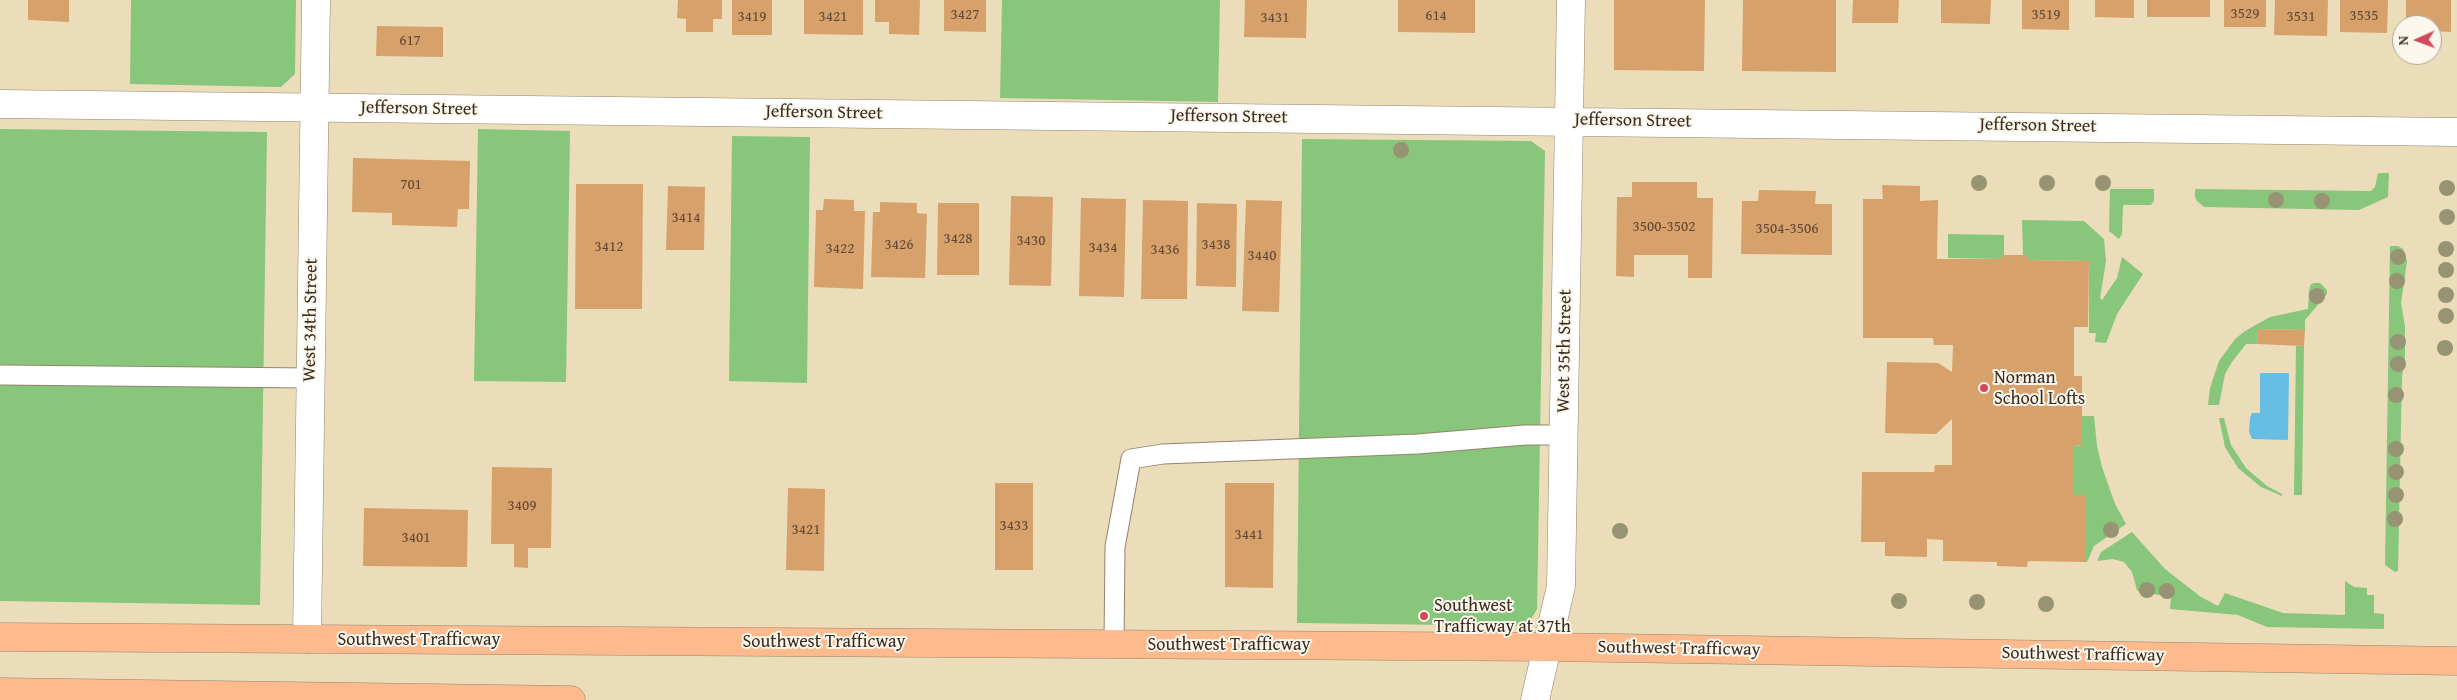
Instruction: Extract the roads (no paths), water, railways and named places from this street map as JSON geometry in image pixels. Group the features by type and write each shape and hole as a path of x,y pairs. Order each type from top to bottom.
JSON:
{"main road":[{"name":"Southwest Trafficway","path":"0,637 1549,647 2457,661"},
{"path":"0,692 571,700"}],"street":[{"name":"West 34th Street","path":"306,639 316,0"},
{"name":"West 35th Street","path":"1535,700 1549,647 1561,586 1571,0"},
{"name":"Jefferson Street","path":"0,104 1570,120 2457,132"}],"lane":[{"path":"0,375 310,378"},
{"path":"1114,644 1114,547 1131,460 1163,454 1418,444 1525,435 1564,435"}],"water":[{"path":"2260,373 2289,373 2288,440 2252,439 2249,432 2252,413 2260,413"}],"place":[{"name":"Norman School Lofts","path":"1984,388"},
{"name":"Southwest Trafficway at 37th","path":"1424,616"}]}
